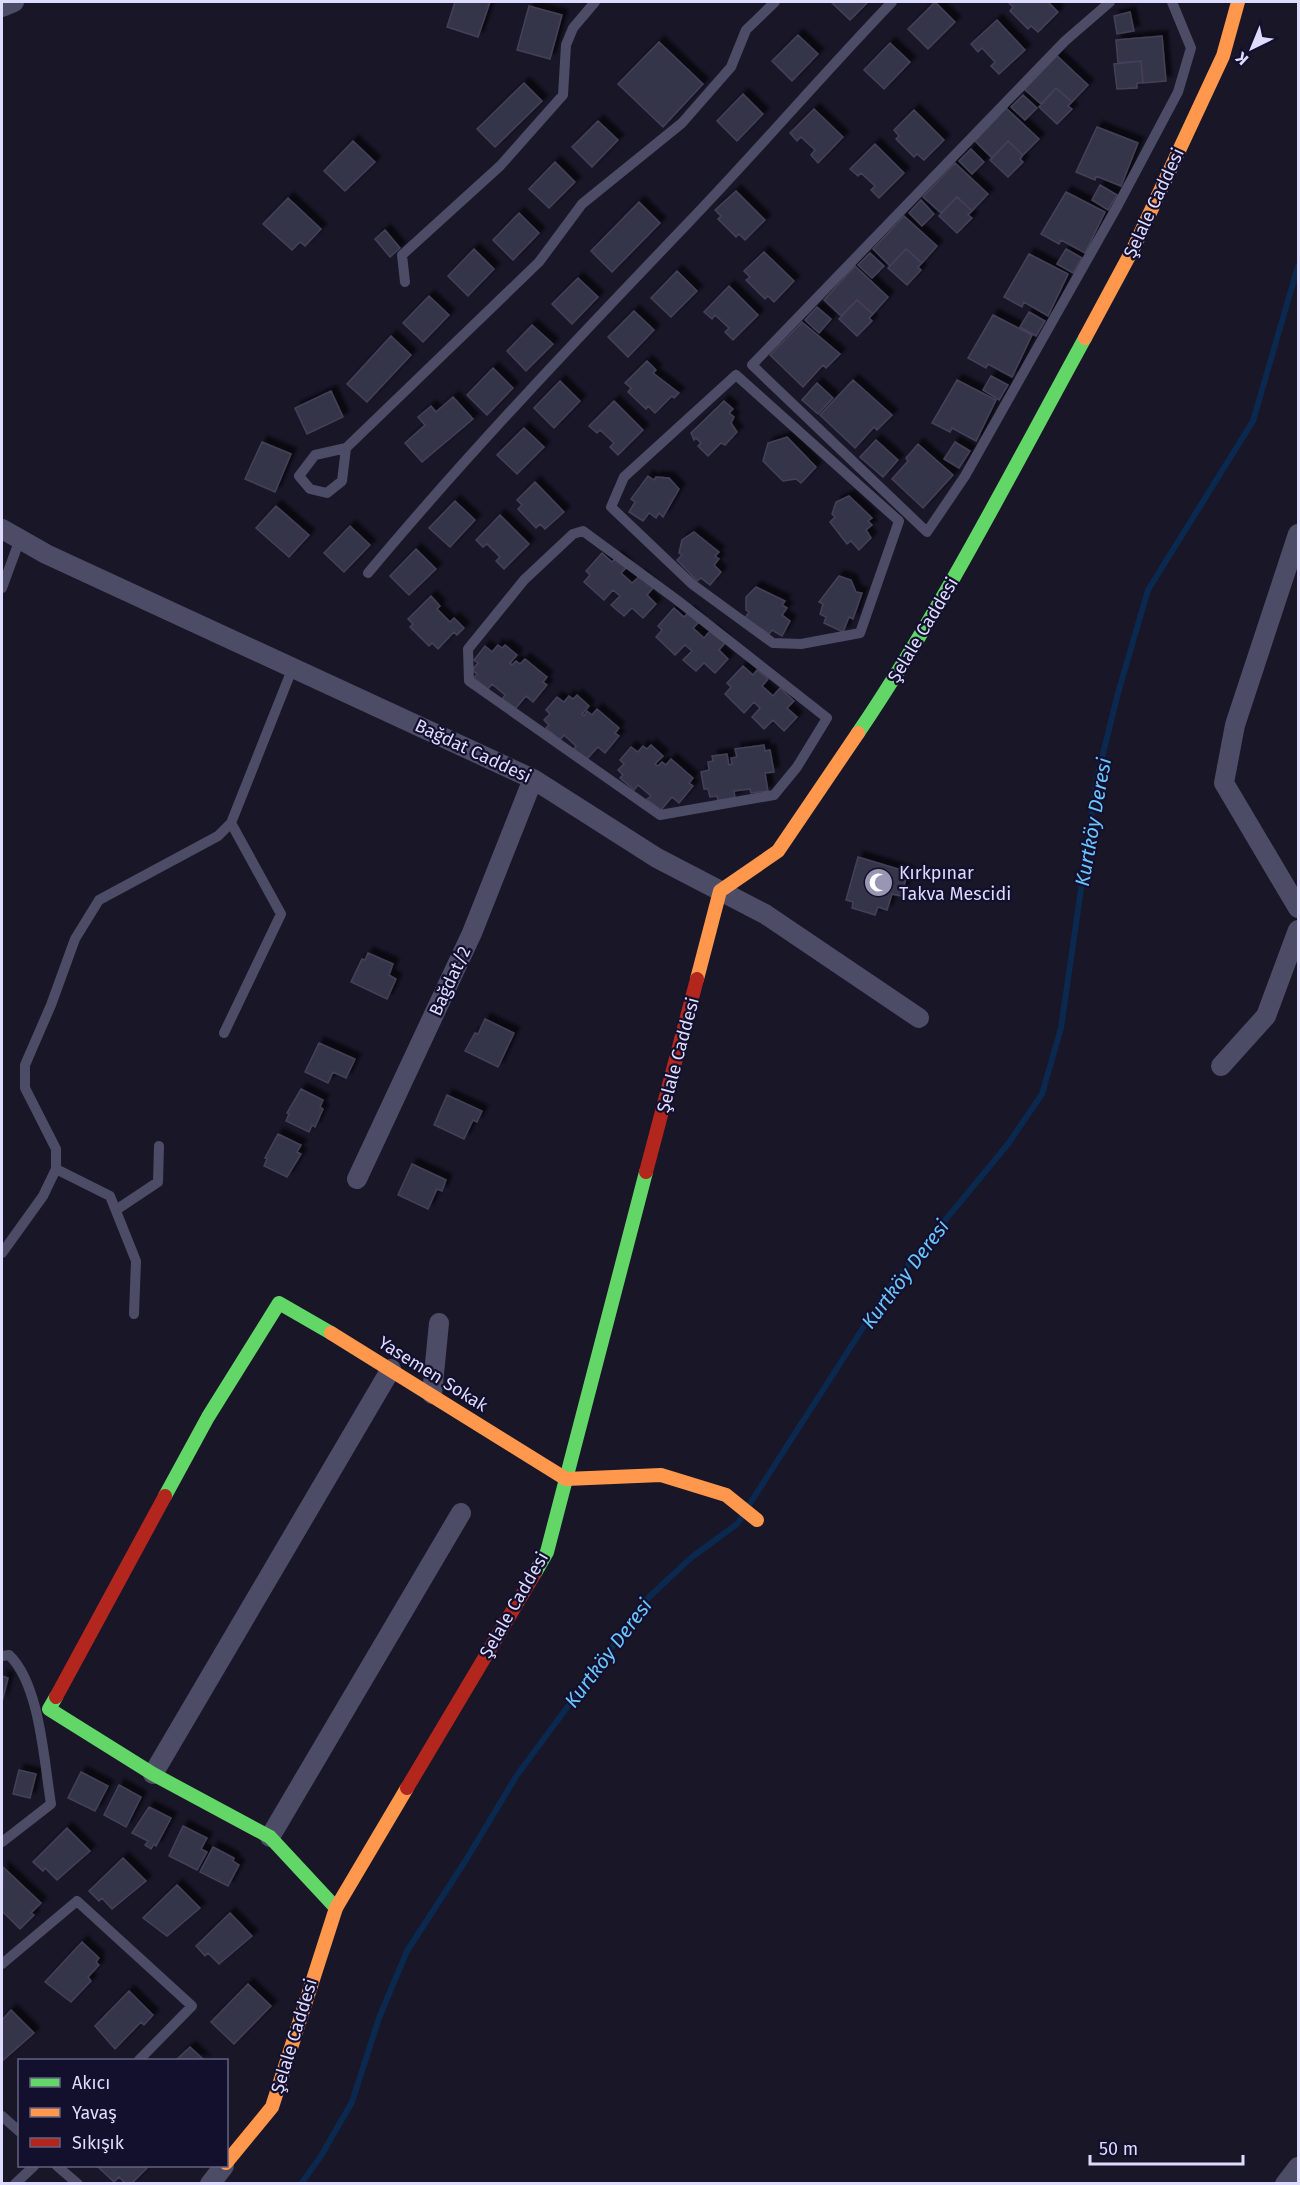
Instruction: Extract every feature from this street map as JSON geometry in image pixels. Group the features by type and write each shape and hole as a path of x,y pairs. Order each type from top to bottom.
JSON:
{"street":[{"path":"2,7 14,2"},
{"name":"Şelale Caddesi","path":"228,2160 272,2107 336,1908 547,1552 720,891 778,851 887,690 959,569 1134,247 1223,56 1238,2"},
{"name":"Bağdat Caddesi","path":"2,529 46,554 533,779 657,858 765,914 919,1018"},
{"path":"1299,534 1235,725 1224,783 1299,908"},
{"name":"Bağdat/2","path":"357,1179 472,933 533,779"},
{"path":"1221,1066 1266,1016 1299,930"},
{"name":"Yasemen Sokak","path":"153,1774 49,1709 208,1417 279,1303 392,1369 566,1479"},
{"path":"432,1394 439,1323"},
{"path":"336,1908 270,1838 153,1774 392,1369"},
{"path":"566,1479 661,1475 726,1495 757,1520"},
{"path":"270,1838 461,1513"},
{"name":"Şelale Caddesi","path":"210,2184 223,2167"},
{"path":"1285,2184 1299,2167"}],"lane":[{"path":"405,282 402,255 500,166 563,94 566,45 573,28 595,2"},
{"path":"346,448 342,481 327,493 310,489 299,476 315,455 346,448 540,262 582,204 682,123 731,67 746,30 775,2"},
{"path":"368,573 410,522 601,313 691,220 807,91 892,2"},
{"path":"1110,2 1065,41 752,365 927,532 971,465 1118,205 1178,92 1191,48 1172,2"},
{"path":"736,375 899,521 860,633 801,644 773,644 692,584 611,507 624,477 736,375"},
{"path":"583,531 677,600 827,718 797,767 774,795 660,815 469,681 468,649 524,580 573,534 583,531"},
{"path":"2,588 20,539"},
{"path":"2,1253 43,1196 56,1169 56,1149 25,1088 25,1065 51,1005 75,939 99,900 218,836 231,824 293,667"},
{"path":"224,1033 281,914 231,824"},
{"path":"116,1210 158,1182 159,1146"},
{"path":"56,1169 110,1196 136,1261 134,1314"},
{"path":"2,1656 9,1654 21,1665 38,1722 51,1804 2,1842"},
{"path":"2,1964 77,1901 192,2007 141,2059"},
{"path":"2,2116 18,2130"},
{"path":"15,2184 33,2167"},
{"path":"58,2167 78,2184"}],"building":[{"path":"455,2 490,2 478,37 447,27"},
{"path":"831,2 868,2 850,20"},
{"path":"935,2 955,22 928,49 908,29"},
{"path":"1008,2 1048,2 1058,12 1038,32 1031,26 1028,29 1010,11 1013,7"},
{"path":"529,6 562,15 550,59 517,50"},
{"path":"1130,12 1134,31 1117,34 1114,16"},
{"path":"997,20 1025,50 999,74 991,66 995,62 982,48 978,52 971,44"},
{"path":"798,35 818,54 792,81 772,61"},
{"path":"1162,36 1166,81 1143,83 1141,61 1118,63 1116,40"},
{"path":"659,42 703,84 663,127 618,84"},
{"path":"890,43 910,62 884,89 864,70"},
{"path":"1055,54 1088,85 1072,102 1056,88 1041,104 1023,88"},
{"path":"1141,61 1143,83 1137,83 1137,88 1117,89 1114,64"},
{"path":"524,83 542,101 495,147 477,129"},
{"path":"1056,88 1072,102 1068,106 1072,109 1057,124 1039,107"},
{"path":"743,94 763,114 737,141 717,121"},
{"path":"1023,95 1037,108 1025,120 1011,107"},
{"path":"1006,108 1039,139 1023,155 1008,141 992,158 975,141"},
{"path":"814,109 843,137 818,163 811,155 815,150 801,137 797,141 790,133"},
{"path":"914,110 944,140 924,160 917,154 914,157 896,139 899,136 894,130"},
{"path":"598,121 618,140 592,167 572,147"},
{"path":"1097,127 1138,143 1121,186 1096,176 1095,180 1076,172"},
{"path":"353,141 375,162 345,191 324,171"},
{"path":"1008,141 1023,155 1020,159 1023,162 1008,177 990,160"},
{"path":"875,144 904,173 879,198 871,190 875,186 861,173 858,176 850,169"},
{"path":"971,149 984,162 972,174 959,161"},
{"path":"555,162 575,182 549,208 529,189"},
{"path":"955,163 988,194 972,211 957,197 941,213 923,197"},
{"path":"1100,185 1117,195 1108,210 1092,200"},
{"path":"736,191 765,220 745,240 739,234 736,237 718,219 721,216 715,210"},
{"path":"1066,192 1105,212 1085,253 1061,240 1059,244 1041,234"},
{"path":"957,197 972,211 968,215 972,218 957,233 939,216"},
{"path":"288,198 321,229 305,246 300,242 292,250 263,224"},
{"path":"921,200 934,214 922,226 909,213"},
{"path":"639,202 660,223 612,272 591,251"},
{"path":"519,213 539,233 513,260 493,240"},
{"path":"904,216 937,246 922,263 906,249 890,266 873,249"},
{"path":"385,230 400,248 390,257 375,239"},
{"path":"474,249 494,269 468,296 448,276"},
{"path":"906,249 922,263 918,267 921,270 907,285 888,268"},
{"path":"1066,249 1082,258 1073,273 1057,264"},
{"path":"764,252 794,281 774,302 768,296 765,299 746,280 750,277 744,271"},
{"path":"870,253 884,266 872,278 858,265"},
{"path":"1029,254 1068,274 1048,316 1024,302 1022,307 1004,297"},
{"path":"855,266 888,297 873,314 857,300 841,316 824,300"},
{"path":"677,271 697,291 671,317 651,298"},
{"path":"578,278 598,297 572,324 552,304"},
{"path":"729,286 758,315 733,340 725,332 729,328 715,315 712,319 704,312"},
{"path":"429,296 449,315 423,342 403,323"},
{"path":"857,300 873,314 869,318 872,321 857,336 839,319"},
{"path":"817,307 831,319 819,333 805,320"},
{"path":"634,311 654,330 628,357 608,337"},
{"path":"1029,312 1045,321 1036,336 1020,327"},
{"path":"993,315 1032,335 1012,377 988,364 986,368 968,358"},
{"path":"802,322 840,354 826,368 823,365 803,387 770,355"},
{"path":"532,325 553,344 526,371 507,351"},
{"path":"391,336 411,355 367,402 347,384"},
{"path":"647,361 656,370 653,373 679,393 674,398 672,396 655,413 648,406 646,409 628,392 631,388 625,383"},
{"path":"493,368 513,388 487,415 467,395"},
{"path":"991,376 1008,385 999,400 983,390"},
{"path":"853,380 892,415 877,430 874,427 855,448 820,415"},
{"path":"957,380 996,400 976,441 952,428 950,432 932,423"},
{"path":"560,381 580,401 554,428 534,408"},
{"path":"817,383 833,398 818,414 802,400"},
{"path":"331,391 343,417 307,434 295,408"},
{"path":"453,397 473,419 422,462 405,443 425,425 418,417 431,406 436,412"},
{"path":"614,401 643,430 618,455 610,447 614,443 600,430 597,433 589,426"},
{"path":"724,401 733,409 729,413 734,417 731,423 737,432 725,445 721,443 708,456 698,446 701,443 696,438 694,440 691,433"},
{"path":"524,428 544,447 517,474 497,455"},
{"path":"787,437 816,467 801,483 796,479 783,481 763,461 768,443"},
{"path":"876,440 898,460 883,477 860,457"},
{"path":"262,442 291,454 275,492 245,479"},
{"path":"955,442 970,451 959,468 944,459"},
{"path":"918,444 953,475 923,508 892,479 908,461 906,458"},
{"path":"648,476 654,480 656,477 669,478 679,489 663,517 659,513 656,518 649,513 643,521 629,512 635,502 631,499"},
{"path":"535,482 564,512 545,529 540,524 536,528 518,509 522,505 517,500"},
{"path":"849,496 872,518 868,521 872,525 866,530 871,538 859,550 851,541 847,544 830,522 835,517 832,514 836,502"},
{"path":"455,501 475,520 450,547 429,528"},
{"path":"276,506 309,535 289,557 256,528"},
{"path":"500,515 529,544 504,569 496,561 500,557 487,544 483,547 476,540"},
{"path":"350,526 370,545 344,572 324,553"},
{"path":"694,532 719,552 715,556 719,559 714,565 721,572 710,585 701,578 697,581 677,560 682,555 679,553 682,540"},
{"path":"416,549 436,569 409,595 390,576"},
{"path":"602,553 612,562 617,557 627,567 621,573 632,583 640,576 653,588 647,595 656,604 643,618 632,608 624,616 611,605 620,596 613,590 604,600 584,582 590,575 586,571"},
{"path":"839,576 851,580 856,592 862,593 853,619 849,617 843,632 824,623 826,617 820,614 823,604 819,602"},
{"path":"756,587 785,601 782,605 787,608 782,615 790,621 782,636 772,630 769,634 745,618 749,612 746,610 746,597"},
{"path":"431,596 440,606 437,609 450,622 454,618 464,628 457,635 454,632 438,649 432,643 429,646 410,627 413,624 408,619"},
{"path":"674,608 684,617 689,612 699,622 693,628 704,638 711,630 725,643 719,650 728,659 715,673 704,663 696,671 683,660 692,651 685,645 675,655 656,637 662,630 658,626"},
{"path":"498,645 502,648 505,645 517,655 510,663 512,665 516,661 520,664 525,659 547,677 543,682 547,685 533,702 526,696 515,709 502,699 505,695 492,684 488,689 474,678 477,674 472,670 478,663 474,660 485,646 492,652"},
{"path":"743,666 753,675 757,670 768,679 762,686 773,696 780,688 794,701 787,708 797,717 784,731 773,720 764,729 752,717 760,708 754,702 744,713 725,694 731,687 727,683"},
{"path":"577,695 589,706 582,714 584,716 587,711 592,715 597,709 619,728 615,733 619,736 605,753 598,747 586,760 564,735 560,740 546,728 549,725 544,720 550,714 546,710 557,697 564,702 569,696 573,699"},
{"path":"651,745 663,756 655,764 658,766 662,762 666,765 671,759 693,778 689,783 693,786 679,803 672,797 661,810 647,799 651,796 638,785 634,790 620,778 623,775 618,770 624,764 620,760 631,747 638,752 643,746 647,749"},
{"path":"764,745 765,751 770,750 774,772 765,773 768,791 751,793 750,789 734,791 735,798 718,801 717,796 710,797 708,789 704,789 701,772 709,770 708,762 713,761 712,756 727,754 729,765 732,764 731,758 737,757 735,749"},
{"name":"Kırkpınar Takva Mescidi","path":"858,857 908,872 901,896 892,894 887,910 878,907 875,915 852,908 853,902 846,900"},
{"path":"368,953 393,964 389,975 396,979 387,999 351,982 362,959 365,960"},
{"path":"485,1019 514,1033 498,1067 465,1051 475,1033 478,1034"},
{"path":"319,1043 355,1059 346,1078 333,1072 328,1083 305,1072"},
{"path":"301,1089 323,1100 320,1107 323,1109 315,1127 312,1125 309,1132 286,1121 289,1114 287,1113"},
{"path":"447,1095 482,1111 477,1122 473,1120 464,1139 434,1125"},
{"path":"278,1134 301,1145 297,1152 301,1154 287,1177 264,1166 267,1159 265,1158"},
{"path":"412,1164 446,1180 442,1191 437,1189 428,1209 398,1195"},
{"path":"2,1676 8,1678 2,1702"},
{"path":"19,1770 36,1774 30,1798 13,1794"},
{"path":"81,1772 108,1786 95,1811 68,1798"},
{"path":"119,1785 141,1797 126,1827 104,1815"},
{"path":"149,1807 171,1818 156,1846 154,1844 151,1849 145,1845 148,1841 132,1833"},
{"path":"183,1826 207,1838 201,1849 207,1852 197,1870 169,1856"},
{"path":"67,1828 90,1851 57,1880 45,1868 43,1871 33,1862"},
{"path":"213,1847 234,1858 233,1861 239,1865 228,1886 200,1872"},
{"path":"123,1858 146,1881 112,1909 102,1898 99,1901 89,1891"},
{"path":"3,1867 41,1903 31,1913 34,1915 20,1929 2,1911"},
{"path":"177,1885 200,1908 167,1936 143,1918"},
{"path":"230,1913 252,1936 219,1964 208,1953 205,1956 196,1946"},
{"path":"82,1942 99,1958 96,1962 99,1965 88,1977 91,1981 71,2002 45,1982"},
{"path":"248,1984 271,2006 234,2044 211,2022"},
{"path":"129,1991 153,2015 144,2025 141,2022 115,2049 95,2026"},
{"path":"11,2010 34,2033 2,2061 2,2020"},
{"path":"190,2047 203,2059 177,2059"},
{"path":"98,2167 148,2167 131,2184 126,2184 119,2177 114,2182"}],"waterway":[{"name":"Kurtköy Deresi","path":"749,1505 886,1292 1008,1144 1042,1094 1061,1028 1097,778 1118,693 1148,590 1253,421 1298,266"},
{"name":"Kurtköy Deresi","path":"301,2184 321,2156 352,2102 379,2018 407,1951 466,1860 517,1775 649,1597 692,1557 737,1524 742,1517"}],"traffic: fast":[{"path":"858,733 948,588 1085,338"},
{"path":"535,1573 547,1552 646,1172"},
{"path":"165,1496 208,1417 279,1303 331,1333"},
{"path":"56,1697 49,1709 153,1774 270,1837 336,1908"}],"traffic: slow":[{"path":"1085,338 1134,247 1223,56 1238,2"},
{"path":"697,979 720,891 778,851 858,733"},
{"path":"331,1333 566,1479 661,1475 726,1495 757,1520"},
{"path":"228,2161 272,2107 336,1908 407,1788"}],"traffic: jam":[{"path":"646,1172 697,979"},
{"path":"56,1697 165,1496"},
{"path":"407,1788 535,1573"}],"place":[{"name":"Kırkpınar Takva Mescidi","path":"878,883"}]}
